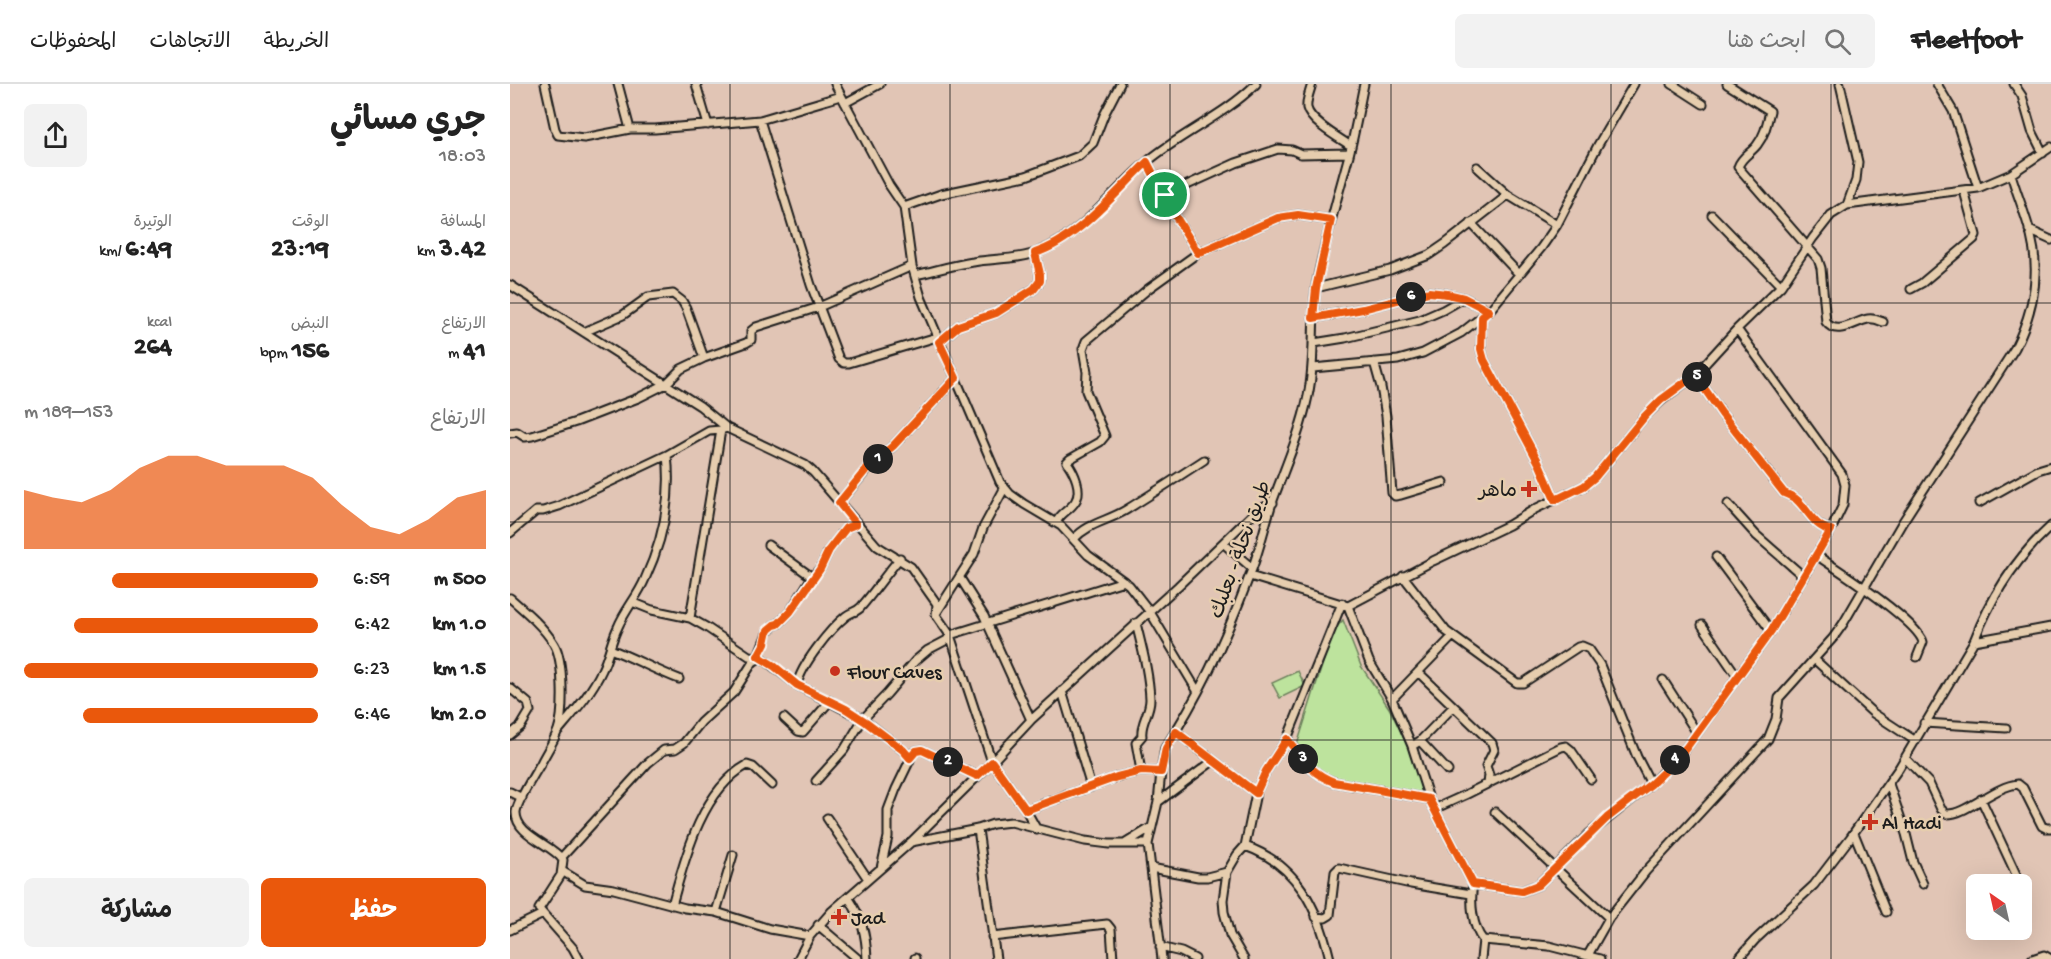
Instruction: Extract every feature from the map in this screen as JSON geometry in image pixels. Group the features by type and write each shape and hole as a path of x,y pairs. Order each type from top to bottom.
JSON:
{"street":[{"path":"545,84 552,121 558,135 584,138 630,129 760,120 843,99 880,84"},
{"path":"618,84 630,129"},
{"path":"696,84 708,125"},
{"path":"835,84 889,185 904,207 912,266 921,297 995,473 1004,489 1056,523 1088,555 1124,581 1150,612 1198,692"},
{"path":"904,207 941,194 1026,176 1079,156 1093,143 1120,84"},
{"path":"915,275 972,262 1035,253 1066,236 1084,222 1147,162 1188,131 1235,103 1256,84"},
{"path":"1312,84 1307,104 1309,113 1350,149"},
{"name":"طريق نحلة - بعلبك","path":"1148,844 1158,802 1166,748 1198,692 1229,627 1250,576 1273,502 1294,448 1309,394 1313,368 1313,318 1316,288 1364,84"},
{"path":"1313,368 1398,360 1423,353 1461,333 1486,314 1557,225 1598,145 1634,84"},
{"path":"1672,84 1703,104"},
{"path":"1727,84 1770,111 1763,137 1740,161 1739,170 1818,259 1821,268 1825,319 1829,326 1844,328 1868,319 1883,322"},
{"path":"1840,84 1858,162 1856,180 1847,205"},
{"path":"1937,84 1953,111 1978,188"},
{"path":"2014,84 2022,96 2032,131 2043,153"},
{"path":"760,120 819,308 837,355 844,363 938,339 958,326 996,313 1034,289 1040,281 1035,253"},
{"path":"1244,959 1230,935 1224,912 1223,900 1227,872 1245,846 1256,793 1266,771 1287,739 1345,605 1584,486 1595,477 1645,416 1661,400 1695,375 1781,286 1831,215 1847,205 1978,188 2010,174 2051,147"},
{"path":"1165,195 1236,163 1278,149 1292,150 1301,154 1350,149"},
{"path":"1147,162 1198,253"},
{"path":"1477,167 1508,195 1557,225"},
{"path":"1588,956 1609,918 1646,871 1768,739 1776,719 1779,698 1843,624 1955,440 1997,377 2024,329 2031,306 2035,259 2029,230 2010,174"},
{"path":"1911,289 1923,283 1976,235 1964,191"},
{"path":"1316,288 1408,264 1429,255 1508,195"},
{"path":"1056,523 1059,516 1077,499 1076,474 1067,462 1100,442 1105,436 1086,391 1087,372 1084,344 1148,289 1198,253 1278,218 1298,215 1331,220"},
{"path":"1712,215 1781,286"},
{"path":"1471,223 1519,274"},
{"path":"2029,230 2051,240"},
{"path":"510,433 517,432 525,437 576,422 638,398 666,384 681,369 751,340 751,331 756,327 819,308 912,266"},
{"path":"510,285 700,406 724,429 805,465 813,471 877,546 900,558 911,567 937,604 936,615 950,635 992,762 1026,810 1037,830"},
{"path":"1313,318 1363,309 1429,292 1464,298 1486,314"},
{"path":"584,332 623,315 648,297 673,294 682,301 686,308 704,358"},
{"path":"1314,343 1420,320 1464,298"},
{"path":"1486,314 1481,349 1484,360 1539,463 1555,500"},
{"path":"1473,884 1527,890 1538,885 1607,818 1651,784 1686,748 1771,631 1831,530 1843,505 1845,485 1842,474 1737,329"},
{"path":"1374,362 1386,416 1392,493 1395,496 1401,495 1444,482"},
{"path":"1695,375 1722,414 1784,493 1796,499 1824,529 1831,530"},
{"path":"839,503 869,466 893,446 956,378"},
{"path":"510,533 536,511 559,506 709,431 724,429"},
{"path":"690,618 724,429"},
{"path":"579,959 573,948 539,909 562,871 561,858 530,835 519,823 516,812 558,732 587,695 602,670 618,625 645,581 662,529 668,500 670,479 667,454"},
{"path":"1074,539 1089,525 1105,521 1125,511 1204,460"},
{"path":"1978,503 2038,470 2051,466"},
{"path":"936,615 974,554 983,528 1004,489"},
{"path":"798,959 810,936 831,912 911,842 1031,720 1150,612 1256,511 1273,502"},
{"path":"1728,504 1756,535 1803,576"},
{"path":"561,858 648,763 664,750 675,749 684,743 701,722 734,692 753,662 760,657 768,630 790,612 812,577 820,569 829,550 846,528 856,524"},
{"path":"1738,959 1761,934 1804,896 1854,833 1905,758 1974,641 1987,610 2012,569 2035,540 2051,526"},
{"path":"1223,543 1252,568"},
{"path":"768,545 812,577"},
{"path":"1816,555 1864,588 1919,633 1923,642 1917,657"},
{"path":"1716,557 1771,631"},
{"path":"797,685 804,669 828,635 847,614 859,610 900,558"},
{"path":"1250,576 1345,605 1369,661 1392,699 1412,746 1429,799 1473,884 1471,894 1475,930 1483,940 1482,959"},
{"path":"1403,576 1446,631 1520,684 1578,647 1589,649 1600,665 1637,757 1651,784"},
{"path":"960,578 987,623 1031,720"},
{"path":"816,782 844,750 862,719 915,661 928,650 947,640 950,635 1124,581"},
{"path":"510,598 541,629 554,644 558,653 562,704 558,732"},
{"path":"632,602 652,610 690,618 749,656 760,657 797,685 862,719 910,758"},
{"path":"1136,623 1148,673 1150,703 1141,728 1142,736 1136,742 1141,771"},
{"path":"1702,625 1737,676"},
{"path":"1974,641 2051,627"},
{"path":"1392,699 1454,636"},
{"path":"610,649 678,679"},
{"path":"1814,659 1874,713 1914,740"},
{"path":"1418,672 1493,745 1494,750 1486,766 1489,776 1488,784"},
{"path":"1663,680 1697,733"},
{"path":"510,688 528,703 530,711 521,726 510,735"},
{"path":"1062,691 1091,787"},
{"path":"784,718 798,731 803,732 830,701"},
{"path":"1412,746 1420,741 1453,707"},
{"path":"1924,723 2006,728"},
{"path":"1176,732 1256,793"},
{"path":"1287,739 1315,773 1322,778 1429,799"},
{"path":"1420,741 1448,771"},
{"path":"1434,809 1564,746 1573,752 1591,779"},
{"path":"880,868 888,837 888,810 910,758 916,751 922,750 977,776"},
{"path":"1905,758 1929,783 1941,809 1946,814 1954,814 2007,787 2019,785 2042,825 2051,828"},
{"path":"1158,802 1214,761"},
{"path":"672,905 688,848 703,814 719,790 744,766 750,765 772,786"},
{"path":"1026,810 1117,777 1141,771 1161,772"},
{"path":"1889,784 1913,862 1923,884"},
{"path":"510,792 522,798"},
{"path":"1981,799 2016,874"},
{"path":"1495,812 1609,918"},
{"path":"827,818 868,879"},
{"path":"911,842 1011,822 1085,841 1109,844 1148,844 1162,959"},
{"path":"1125,843 1152,827"},
{"path":"978,829 996,959"},
{"path":"1854,833 1886,912"},
{"path":"1245,846 1267,855 1290,874 1308,899 1323,929 1330,959"},
{"path":"716,912 734,855"},
{"path":"1151,868 1198,877 1227,872"},
{"path":"1316,917 1325,918 1330,915 1335,872 1339,868 1471,894"},
{"path":"562,871 585,885 614,889 672,905 716,912 770,929 810,936"},
{"path":"848,897 860,915 867,959"},
{"path":"510,930 543,914"},
{"path":"992,937 1107,924 1111,930 1113,959"},
{"path":"818,925 858,959"},
{"path":"1483,940 1549,946 1600,959"},
{"path":"1160,946 1195,959"},
{"path":"2032,959 2042,955 2051,959"}],"green space":[{"path":"1343,620 1361,666 1389,708 1405,740 1426,794 1417,797 1325,779 1297,745 1333,631"},
{"path":"1298,671 1305,686 1280,698 1272,683"}],"place":[{"name":"ماهر","path":"1529,489"},
{"name":"Flour Caves","path":"835,671"},
{"name":"Al Hadi","path":"1870,822"},
{"name":"Jad","path":"839,917"}],"route":[{"path":"1147,162 1165,195 1198,253 1236,235 1290,215 1331,220 1316,288 1313,318 1363,309 1429,292 1464,298 1489,311 1482,317 1481,349 1484,360 1524,439 1539,463 1555,500 1584,486 1595,477 1645,416 1661,400 1695,375 1722,414 1784,493 1796,499 1824,529 1831,530 1771,631 1686,748 1651,784 1607,818 1573,849 1538,885 1522,891 1473,884 1429,799 1373,790 1322,778 1315,773 1287,739 1266,771 1256,793 1176,732 1166,748 1161,772 1141,771 1117,777 1026,810 992,762 977,776 920,749 910,758 866,722 846,709 797,685 758,656 765,643 768,630 790,612 812,577 820,569 829,550 846,528 856,524 839,503 869,466 893,446 956,378 939,342 958,326 996,313 1038,286 1040,274 1035,253 1046,249 1084,222 1147,162"}]}
